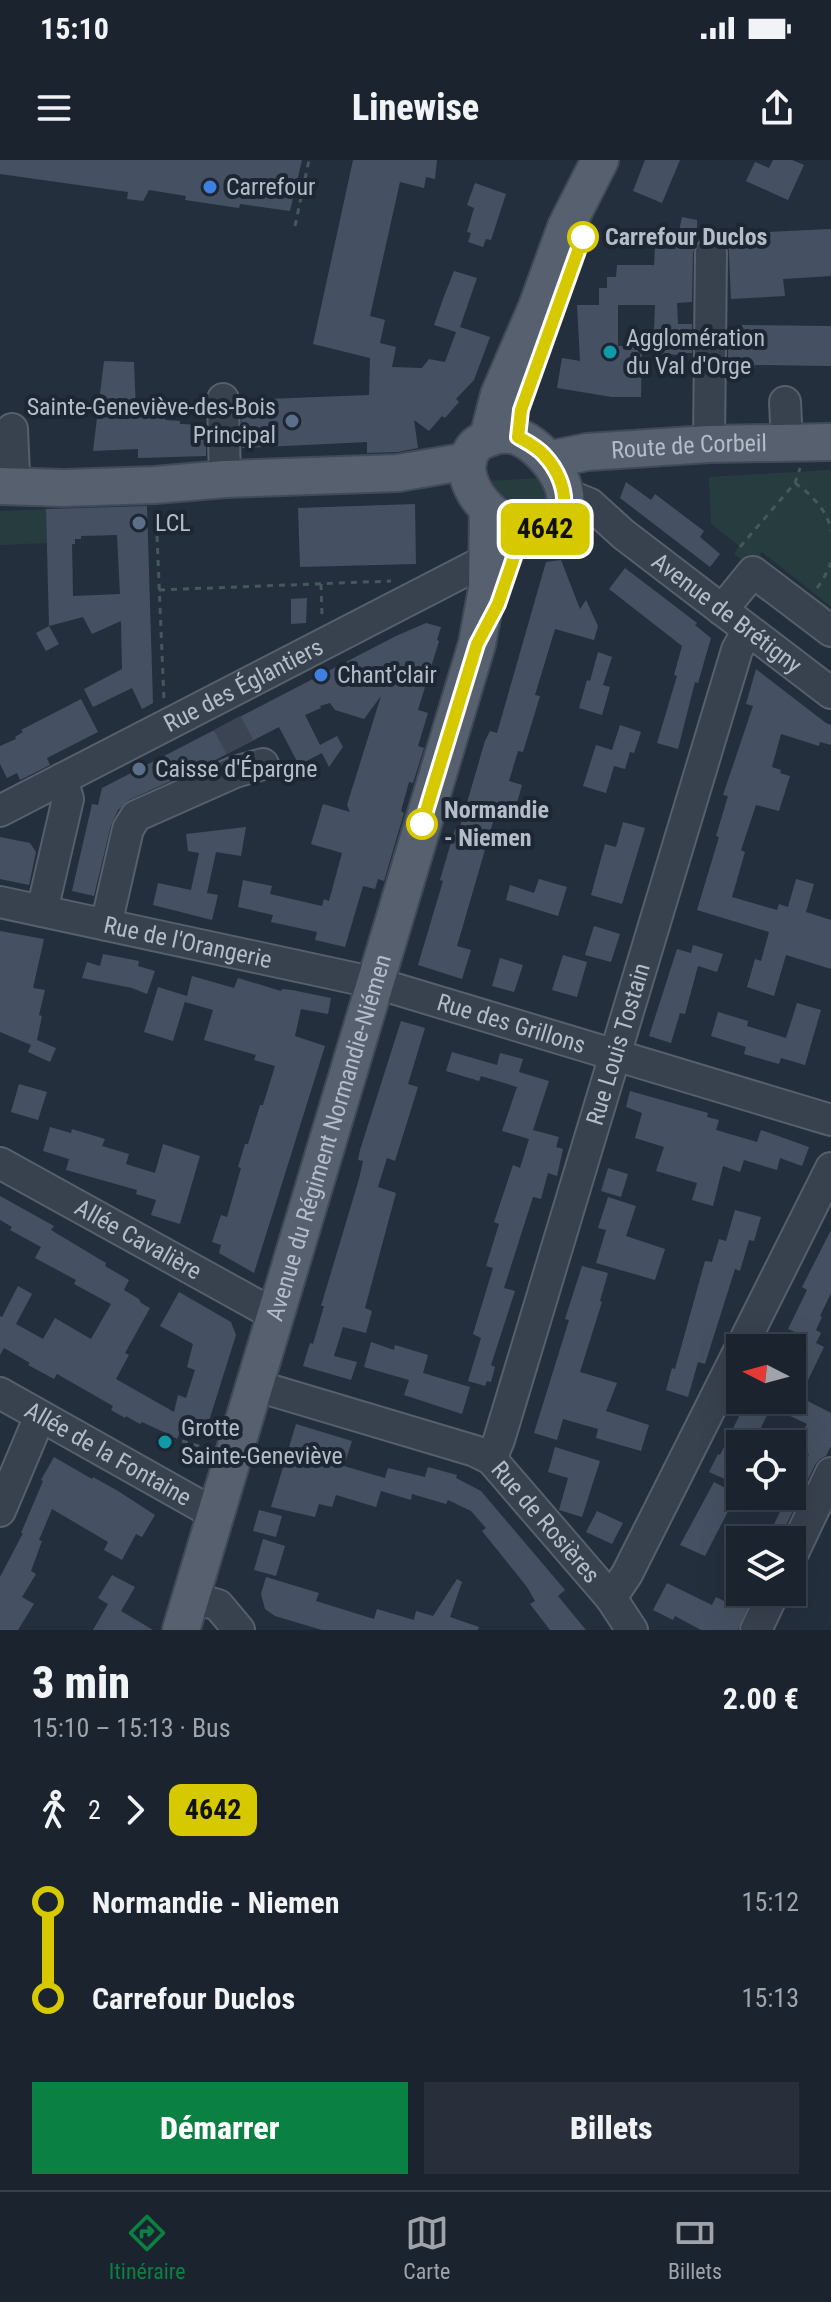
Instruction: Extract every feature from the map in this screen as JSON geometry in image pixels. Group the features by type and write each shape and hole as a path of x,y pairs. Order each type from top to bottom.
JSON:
{"main road":[{"name":"Avenue du Régiment Normandie-Niémen","path":"186,1613 477,644 487,589 486,465 499,395 537,307 566,227 599,163"},
{"name":"Route de Corbeil","path":"560,487 584,469 806,457 831,442"},
{"name":"Route de Corbeil","path":"560,487 587,452 709,444 806,457"},
{"path":"5,479 64,488 398,473 486,465 534,446 560,487 559,519 546,528 523,531 505,523 486,465"},
{"path":"5,479 153,472 225,479"},
{"name":"Avenue du Régiment Normandie-Niémen","path":"477,644 498,604 523,531"}],"street":[{"path":"709,444 711,253"},
{"path":"223,399 225,479"},
{"path":"785,402 806,457"},
{"path":"5,479 12,429"},
{"name":"Avenue de Brétigny","path":"560,487 588,519 623,534 831,693"},
{"name":"Rue des Églantiers","path":"0,811 165,726 239,740 326,642 488,559"},
{"path":"722,610 753,572 831,631"},
{"name":"Rue Louis Tostain","path":"491,1459 737,650 748,630"},
{"path":"806,674 831,644"},
{"path":"106,925 128,829 136,816 239,740"},
{"path":"42,911 68,799 62,779"},
{"name":"Rue de l'Orangerie","path":"0,902 376,983"},
{"name":"Rue des Grillons","path":"376,983 831,1120"},
{"name":"Allée Cavalière","path":"0,1163 275,1315"},
{"path":"748,1334 831,1168"},
{"path":"611,1598 627,1574 726,1377"},
{"name":"Rue de Rosières","path":"254,1385 475,1451 491,1459 611,1598 632,1630"},
{"name":"Allée de la Fontaine","path":"0,1393 215,1514"},
{"path":"0,1511 40,1416"},
{"path":"806,1526 831,1473"},
{"path":"186,1613 218,1605 239,1630"},
{"path":"756,1630 767,1606"}],"path":[{"path":"295,226 309,160"},
{"path":"740,547 795,483 806,457"},
{"path":"795,483 808,492 830,522 831,531"},
{"path":"155,485 165,726"},
{"path":"159,590 398,580"},
{"path":"321,584 322,632 326,642"},
{"path":"182,1441 209,1449"}],"green space":[{"path":"831,470 831,607 762,552 749,569 734,554 739,546 711,524 709,477"},
{"path":"540,478 547,501 536,513 518,512 487,481"},
{"path":"46,509 47,543 0,545 0,511"}],"building":[{"name":"Carrefour","path":"0,160 302,160 290,211 185,200 186,196 149,190 143,201 127,199 128,192 0,174"},
{"path":"353,160 437,160 435,179 426,177 424,188 400,182 370,316 385,320 380,343 396,347 392,367 422,368 429,359 445,362 456,332 434,325 443,299 454,271 477,278 460,327 490,337 474,380 456,399 459,402 445,418 442,416 429,431 414,420 418,448 367,453 367,442 242,448 241,400 369,395 370,358 313,344"},
{"path":"645,160 680,160 662,203 633,191"},
{"path":"773,160 792,160 804,165 788,200 746,181 755,162 769,168"},
{"path":"475,183 506,194 491,240 486,239 483,247 468,242 471,233 467,232 474,208 467,205"},
{"path":"682,217 697,220 692,302 677,303 678,324 692,324 692,353 653,354 655,305 618,305 618,346 642,346 641,397 612,397 557,388 562,358 580,361 577,305 599,305 599,288 607,288 607,277 616,277 617,265 654,265 655,248 675,249"},
{"path":"831,229 831,276 783,279 785,296 731,299 728,234"},
{"path":"742,325 831,326 831,366 755,365 754,369 728,368 728,341 741,341"},
{"path":"104,361 134,362 136,412 165,414 165,420 180,421 180,424 206,425 206,456 138,458 138,449 93,451"},
{"path":"626,482 651,500 655,494 704,531 700,537 720,554 710,567 620,498"},
{"path":"415,504 416,564 300,567 298,508"},
{"path":"147,506 153,703 142,709 132,688 93,707 84,689 122,669 121,621 92,634 83,617 49,626 46,509","holes":["117,535 120,594 73,596 72,544 75,544 75,539 81,539 81,536"]},
{"path":"561,560 580,609 586,600 598,626 594,640 555,629 535,695 540,696 523,752 518,751 509,781 522,785 513,817 496,812 457,946 471,950 462,979 418,965 455,829 459,830 485,741 490,731 497,733 546,562"},
{"path":"625,568 697,623 695,625 711,638 698,683 695,682 678,749 657,743 677,676 674,675 682,646 609,589"},
{"path":"307,598 306,623 291,624 291,599"},
{"path":"426,623 441,627 418,710 428,713 418,746 424,748 413,783 409,782 401,811 404,813 384,881 378,879 375,889 363,886 345,947 315,940 317,932 271,922 273,915 238,907 243,880 272,886 270,894 322,906 324,899 329,901 342,853 311,844 323,804 350,812 347,805 381,696 364,719 335,710 330,703 305,715 320,745 337,736 343,747 329,767 322,753 299,765 279,727 129,800 118,810 111,825 94,896 72,891 92,804 98,805 102,788"},
{"path":"49,626 59,644 46,651 36,633"},
{"path":"598,652 612,657 603,685 610,687 602,715 579,708"},
{"path":"756,669 831,725 831,745 820,742 819,746 781,734 772,767 790,776 779,811 756,805 741,850 745,852 732,897 777,910 779,904 788,907 796,879 814,884 806,912 831,920 831,969 786,955 774,996 747,987 755,959 761,961 769,932 697,910 719,837 716,836 728,796 723,795 753,706 746,704"},
{"path":"81,699 98,732 47,758 50,765 20,780 17,773 7,778 0,764 0,746 16,739 23,732 21,730"},
{"path":"620,725 641,732 625,769 614,766 606,793 583,786 596,745 612,750"},
{"path":"623,822 645,828 622,904 591,895 605,844 616,847"},
{"path":"246,827 241,856 216,852 207,893 218,895 212,920 153,905 158,883 191,890 199,853 188,851 186,834"},
{"path":"0,837 30,843 36,852 29,885 0,879"},
{"path":"539,879 567,887 558,916 506,900 510,885 534,893"},
{"path":"594,926 620,934 611,962 585,955"},
{"path":"0,931 44,939 33,988 45,990 37,1040 56,1048 50,1062 28,1052 31,1045 0,1032"},
{"path":"693,945 723,954 717,972 698,966 685,1014 680,1013 671,1043 649,1036 677,949 691,953"},
{"path":"103,954 139,961 138,966 155,971 147,994 82,978 87,962 100,966"},
{"path":"563,955 587,962 577,997 552,990"},
{"path":"500,958 523,965 514,992 492,986"},
{"path":"192,976 234,988 238,978 281,991 292,990 331,998 328,1014 301,1009 295,1036 325,1046 254,1273 219,1253 221,1245 212,1242 221,1215 227,1217 245,1144 248,1144 260,1105 263,1105 275,1066 254,1060 256,1055 204,1040 213,1010 185,1002 186,998 173,1041 144,1032 158,987 187,996"},
{"path":"797,1003 821,1010 805,1065 781,1058 779,1064 744,1054 746,1047 711,1036 718,1012 748,1021 747,1026 786,1038"},
{"path":"401,1021 425,1028 408,1084 418,1087 395,1161 387,1158 378,1187 396,1193 365,1308 372,1311 366,1333 343,1327 334,1356 357,1362 351,1380 303,1366 310,1343 313,1344 324,1306 321,1306 359,1179 363,1161 358,1160 360,1150"},
{"path":"452,1052 497,1065 500,1053 523,1059 519,1072 549,1081 533,1130 559,1137 556,1147 563,1149 557,1176 548,1173 541,1199 533,1197 504,1288 515,1291 491,1365 495,1367 491,1382 487,1381 485,1386 468,1381 481,1338 473,1334 493,1268 486,1266 499,1224 494,1222 513,1165 520,1168 529,1139 502,1131 517,1087 481,1076 479,1081 446,1071"},
{"path":"19,1084 47,1092 38,1120 11,1112"},
{"path":"630,1091 708,1113 707,1117 719,1120 716,1130 757,1142 761,1130 809,1147 802,1166 780,1158 777,1170 744,1160 740,1172 723,1166 713,1206 692,1200 697,1183 656,1171 664,1147 635,1138 642,1113 626,1107"},
{"path":"50,1127 71,1133 72,1129 105,1139 102,1146 129,1154 126,1164 155,1173 163,1144 200,1156 180,1224 151,1215 156,1200 136,1194 137,1190 66,1170 69,1159 43,1151"},
{"path":"608,1168 628,1174 621,1197 601,1191"},
{"path":"0,1196 54,1226 51,1230 129,1280 124,1290 150,1308 125,1353 129,1355 116,1379 174,1412 178,1395 186,1398 195,1370 187,1367 193,1344 160,1326 179,1292 231,1322 236,1335 208,1424 192,1420 177,1439 174,1437 164,1447 168,1434 125,1418 111,1410 113,1406 57,1374 54,1379 4,1348 0,1355 0,1316 18,1286 32,1294 16,1324 43,1339 55,1318 91,1339 111,1304 74,1284 76,1280 35,1258 41,1247 10,1230 12,1227 0,1220"},
{"path":"608,1197 636,1206 626,1236 665,1249 655,1280 596,1263 606,1230 598,1228"},
{"path":"735,1210 761,1217 754,1241 749,1240 740,1271 735,1269 705,1364 698,1362 688,1397 666,1390 672,1368 675,1369 705,1261 712,1262 719,1239 726,1241"},
{"path":"831,1230 831,1293 816,1330 821,1333 816,1343 824,1347 806,1384 806,1334 788,1329 807,1290 802,1287"},
{"path":"582,1266 608,1273 580,1372 617,1383 606,1411 649,1425 641,1451 596,1438 598,1429 563,1419 557,1440 534,1433 569,1320 565,1319"},
{"path":"371,1342 394,1350 395,1345 428,1355 423,1373 470,1387 462,1414 404,1395 409,1380 364,1367"},
{"path":"806,1400 831,1413 831,1446 826,1456 815,1465 806,1484 809,1454 806,1452 804,1430 807,1424 786,1414 806,1414"},
{"path":"740,1414 768,1414 760,1430 732,1430"},
{"path":"296,1424 352,1441 344,1466 385,1478 388,1468 425,1477 428,1467 457,1475 456,1478 481,1491 565,1590 558,1596 586,1630 550,1630 530,1604 535,1601 527,1587 482,1531 486,1528 471,1511 448,1500 446,1504 412,1494 411,1500 381,1491 376,1507 336,1495 332,1507 319,1504 315,1517 271,1507"},
{"path":"726,1443 726,1480 709,1472"},
{"path":"555,1447 600,1461 582,1517 559,1510 568,1478 548,1472"},
{"path":"54,1457 155,1515 142,1537 136,1534 122,1560 104,1550 108,1542 52,1509 31,1571 36,1574 22,1597 34,1604 18,1630 0,1630 0,1577 23,1533 41,1480"},
{"path":"714,1482 726,1488 726,1510 729,1510 705,1556 680,1545"},
{"path":"259,1510 282,1516 276,1537 253,1531"},
{"path":"781,1510 793,1510 786,1526 773,1526"},
{"path":"597,1511 623,1523 612,1544 586,1532"},
{"path":"263,1539 285,1546 276,1576 254,1570"},
{"path":"112,1575 135,1587 121,1611 153,1630 93,1630 108,1604 98,1598"},
{"path":"266,1577 319,1593 316,1601 374,1619 377,1609 414,1620 416,1611 433,1616 457,1579 462,1582 450,1617 479,1627 478,1630 322,1630 275,1616 265,1609 261,1594"},
{"path":"667,1583 712,1605 716,1597 724,1601 726,1597 726,1606 748,1606 738,1630 701,1630 675,1616 673,1620 653,1610"}],"tunnel":[{"path":"227,723 240,747"}],"bus line":[{"name":"4642","path":"422,824 477,644 498,604 523,531 546,528 563,513 565,494 562,482 545,456 518,437 518,424 583,237"}],"place":[{"name":"Carrefour","path":"210,187"},
{"name":"Carrefour Duclos","path":"583,237"},
{"name":"Agglomération du Val d'Orge","path":"610,352"},
{"name":"Sainte-Geneviève-des-Bois Principal","path":"292,421"},
{"name":"LCL","path":"139,523"},
{"name":"Chant'clair","path":"321,675"},
{"name":"Caisse d'Épargne","path":"139,769"},
{"name":"Normandie - Niemen","path":"422,824"},
{"name":"Grotte Sainte-Geneviève","path":"165,1442"}]}
